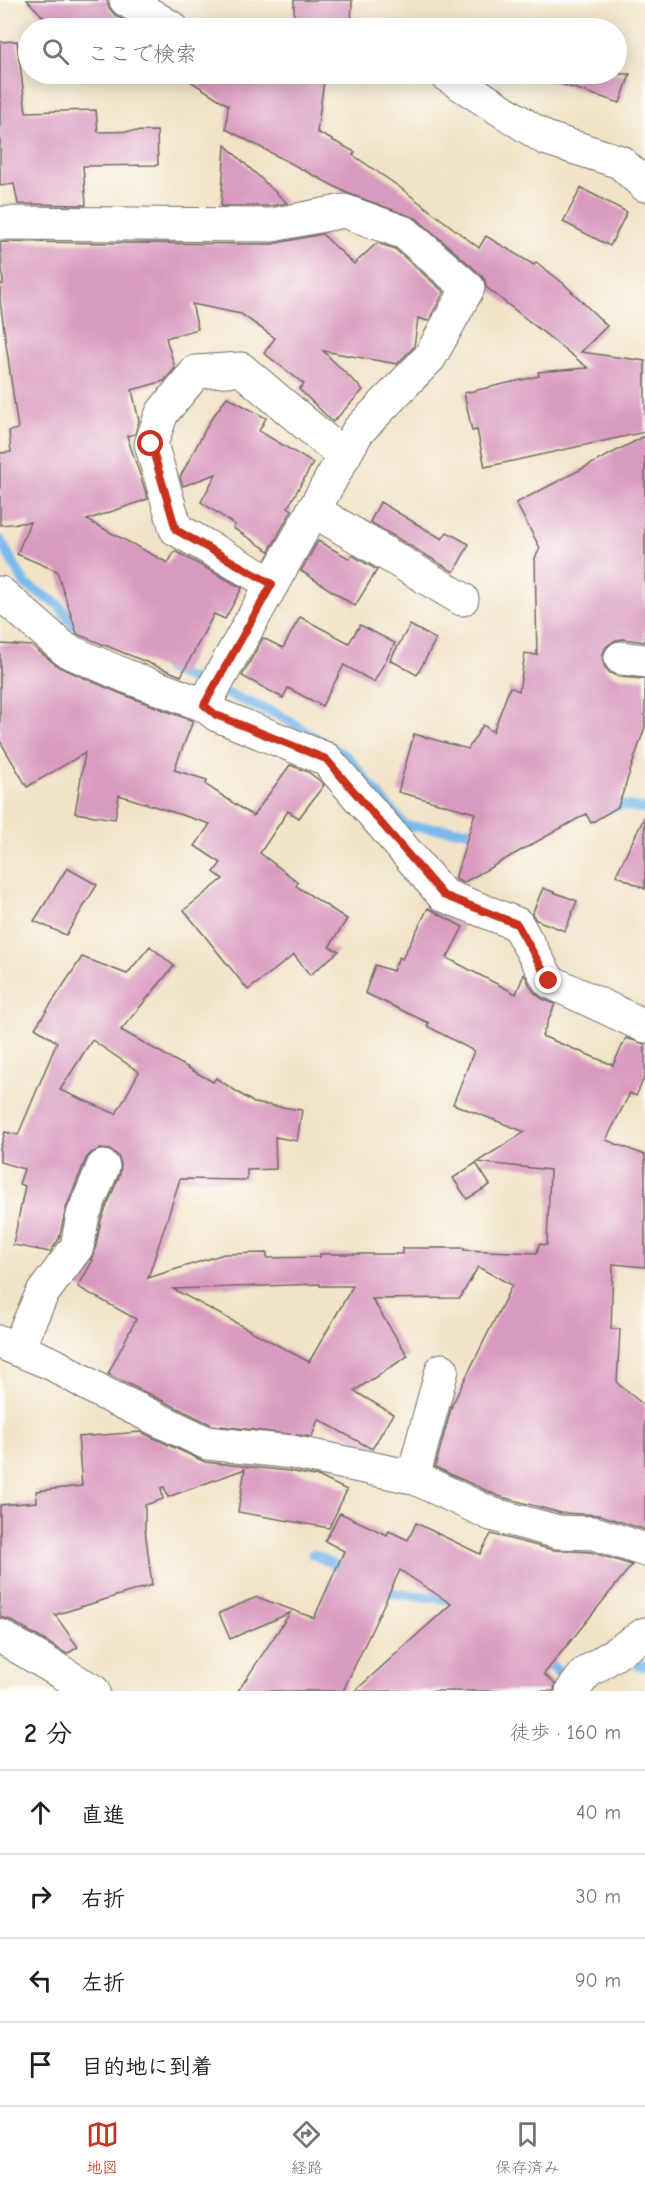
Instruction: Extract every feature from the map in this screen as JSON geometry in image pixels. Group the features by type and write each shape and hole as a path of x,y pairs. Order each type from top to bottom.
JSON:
{"street":[{"path":"126,0 156,18"},
{"path":"461,84 545,138 620,162 645,185"},
{"path":"0,223 272,225 344,211 405,233 468,288 430,357 358,431 204,705"},
{"path":"272,584 176,530 151,444 162,413 196,372 242,369 344,456"},
{"path":"314,510 462,599"},
{"path":"0,593 66,650 126,676 204,705 216,715 326,759 443,895 517,924 549,981 645,1026"},
{"path":"103,1167 83,1215 77,1247 42,1294 8,1346 53,1364 103,1393 207,1443 292,1452 414,1478 491,1515 558,1532 594,1533 645,1550"},
{"path":"414,1478 442,1370"},
{"path":"572,1691 586,1673 645,1634"},
{"path":"0,1636 93,1691"}],"building":[{"path":"27,0 107,0 109,8 120,18 44,18"},
{"path":"294,0 352,0 351,18 294,18"},
{"path":"17,41 18,84 22,84 26,112 96,110 98,132 157,131 158,165 83,166 86,205 18,204 14,184 0,186 0,42"},
{"path":"195,84 324,84 317,132 355,152 353,155 479,248 486,236 534,265 536,262 563,283 607,326 581,352 645,361 645,432 485,467 477,430 472,431 464,393 539,376 538,372 588,368 486,287 485,280 480,274 417,219 347,193 226,129 228,105"},
{"path":"561,84 627,84 620,103"},
{"path":"225,145 287,203 270,206 221,206"},
{"path":"581,188 627,212 610,246 563,222"},
{"path":"322,234 354,264 377,243 395,249 444,292 428,321 418,318 414,347 397,364 323,351 363,390 333,422 299,389 304,384 264,353 275,338 241,314 192,304 198,329 166,338 175,368 164,381 132,390 139,421 135,434 127,436 148,499 87,520 168,563 175,551 242,588 225,619 214,614 181,676 77,634 57,571 17,554 30,522 0,525 0,453 11,452 9,431 18,429 0,301 0,284 3,284 0,242 272,244"},
{"path":"227,397 266,418 259,431 313,463 288,507 292,510 269,551 233,528 235,525 201,502 216,474 183,486 180,477 210,421"},
{"path":"645,436 645,642 623,639 614,641 606,647 602,656 604,666 610,673 619,677 645,679 645,727 618,807 591,823 586,814 463,883 455,879 475,813 398,792 414,734 468,749 483,725 493,732 510,687 519,691 525,653 537,655 535,558 540,548 516,503"},
{"path":"380,502 442,539 447,532 469,544 454,572 370,522"},
{"path":"318,541 350,559 352,555 377,570 355,606 301,571"},
{"path":"300,617 349,643 360,625 395,643 374,682 344,665 322,706 288,688 283,698 242,676 263,638 283,648"},
{"path":"410,625 436,639 417,675 390,660"},
{"path":"0,644 32,646 59,667 193,721 174,770 207,780 206,785 253,816 290,765 308,772 319,780 324,785 299,818 288,811 260,853 298,882 296,886 347,919 329,947 339,951 310,975 294,955 248,990 184,910 223,879 214,872 221,863 195,846 210,824 119,795 115,819 75,813 85,753 27,787 0,741"},
{"path":"645,816 645,889 616,875"},
{"path":"67,868 97,885 66,935 34,921"},
{"path":"543,888 577,901 565,931 536,920 532,914"},
{"path":"428,908 463,927 447,958 516,994 524,974 533,991 541,998 555,1004 542,1036 613,1065 626,1038 645,1044 645,1076 636,1096 630,1093 606,1140 645,1155 645,1267 613,1264 611,1329 620,1329 617,1383 645,1406 645,1530 600,1515 561,1513 498,1496 435,1467 452,1405 512,1285 478,1267 460,1298 372,1299 408,1356 354,1391 393,1414 372,1449 318,1419 312,1437 212,1425 108,1374 136,1319 78,1287 93,1260 91,1260 101,1220 120,1174 121,1164 118,1156 111,1150 100,1149 91,1153 86,1159 66,1208 59,1239 50,1252 13,1245 25,1186 19,1184 24,1169 0,1162 0,1149 5,1132 18,1135 57,1042 35,1028 82,957 127,974 150,946 174,966 121,1030 213,1082 216,1078 254,1103 302,1110 297,1141 275,1137 276,1169 247,1170 247,1180 180,1179 148,1278 224,1254 267,1253 267,1258 320,1257 320,1254 402,1254 402,1248 464,1248 464,1250 537,1253 539,1244 547,1245 550,1170 477,1162 525,1132 453,1104 474,1051 427,1026 429,1023 365,993 375,965 393,971 399,957 402,959","holes":["92,1040 139,1072 116,1114 60,1090","320,1284 320,1286 353,1286 309,1362 173,1289"]},
{"path":"476,1163 490,1185 467,1199 453,1178"},
{"path":"141,1432 205,1462 289,1471 320,1477 347,1490 329,1528 238,1512 245,1469 168,1497 164,1487 161,1488 163,1499 145,1505 145,1529 152,1585 55,1615 78,1647 67,1654 10,1620 0,1617 0,1505 37,1502 36,1491 82,1486 78,1437"},
{"path":"340,1513 387,1535 389,1531 408,1540 416,1523 480,1554 491,1534 553,1550 591,1552 632,1565 544,1674 555,1684 554,1691 355,1691 451,1604 400,1570 343,1691 238,1691 290,1613 230,1639 219,1613 257,1597 314,1618 344,1551 325,1541"}],"waterway":[{"path":"0,540 25,584 59,605 72,623 84,632"},
{"path":"169,670 279,715 347,757 405,826 482,832"},
{"path":"606,809 623,805 645,809"},
{"path":"313,1554 350,1572"},
{"path":"378,1586 391,1593 447,1599 455,1603"},
{"path":"542,1657 566,1679"},
{"path":"638,1665 645,1666"}],"route":[{"path":"151,444 176,530 272,584 204,705 216,715 326,759 443,895 517,924 549,981"}]}
